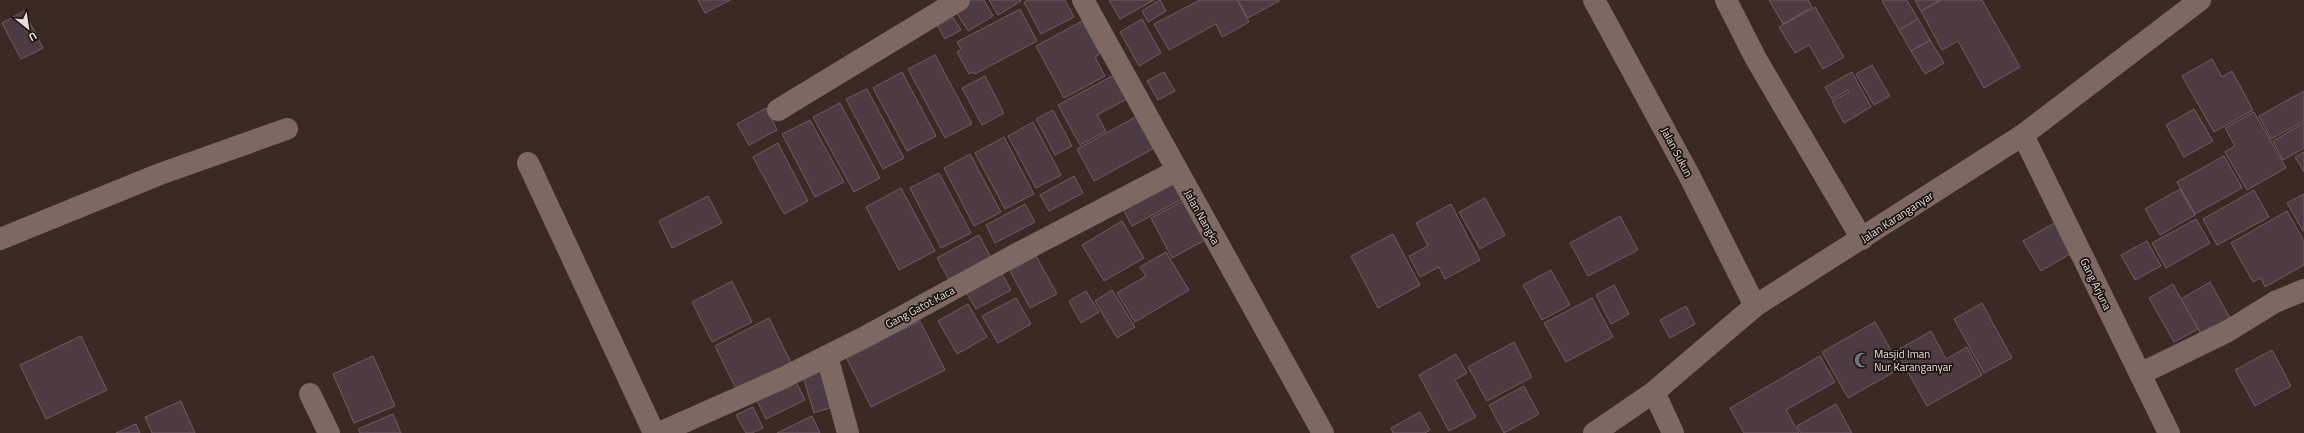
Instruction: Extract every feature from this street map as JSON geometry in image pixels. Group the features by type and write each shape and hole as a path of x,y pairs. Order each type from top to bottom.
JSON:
{"street":[{"path":"778,110 959,0"},
{"name":"Jalan Nangka","path":"1083,0 1176,171 1323,433"},
{"name":"Jalan Sukun","path":"1594,0 1689,175 1755,306"},
{"path":"1726,0 1756,59 1862,240"},
{"name":"Jalan Karanganyar","path":"1594,433 1654,392 1755,306 1862,240 2023,135 2200,0"},
{"path":"0,239 160,174 287,129"},
{"name":"Gang Arjuna","path":"2023,135 2169,433"},
{"path":"528,163 654,433"},
{"name":"Gang Gatot Kaca","path":"659,433 827,356 1176,171"},
{"path":"2140,374 2228,331 2275,302 2304,290"},
{"path":"827,356 848,433"},
{"path":"1654,392 1673,433"},
{"path":"310,394 328,433"}],"building":[{"path":"698,0 730,0 705,13"},
{"path":"965,0 984,0 993,16 968,31 953,7"},
{"path":"989,0 1020,0 1021,1 998,15"},
{"path":"1028,0 1065,0 1074,17 1041,34 1024,2"},
{"path":"1109,0 1154,0 1120,19"},
{"path":"1160,0 1166,11 1148,22 1142,11"},
{"path":"1200,0 1237,0 1249,22 1222,37 1216,24 1169,50 1154,24"},
{"path":"1238,0 1279,0 1279,1 1248,18"},
{"path":"1769,0 1808,0 1812,7 1783,24"},
{"path":"1907,0 1918,19 1899,30 1882,1"},
{"path":"1915,0 1940,0 1921,11"},
{"path":"1941,0 1982,0 2020,67 1984,88 1958,41 1942,50 1921,11"},
{"path":"1815,7 1844,57 1823,69 1809,45 1795,53 1779,27"},
{"path":"1020,9 1037,41 975,74 973,72 969,74 957,52 961,49 957,42"},
{"path":"24,11 43,48 21,59 2,23"},
{"path":"951,14 961,30 945,39 936,23"},
{"path":"1142,19 1161,53 1139,66 1120,32"},
{"path":"1918,19 1930,40 1911,51 1899,30"},
{"path":"1082,21 1100,54 1095,57 1105,76 1064,98 1036,46"},
{"path":"1930,40 1944,63 1925,74 1911,51"},
{"path":"935,55 972,124 945,138 908,69"},
{"path":"2212,59 2222,77 2232,71 2253,110 2214,132 2182,76"},
{"path":"1872,65 1890,96 1874,105 1856,74"},
{"path":"902,72 936,136 907,151 873,88"},
{"path":"1164,72 1175,91 1158,100 1147,81"},
{"path":"1852,72 1871,107 1844,123 1832,101 1849,92 1848,90 1832,99 1825,87"},
{"path":"1116,74 1129,98 1097,115 1106,131 1080,145 1058,105"},
{"path":"985,76 1004,113 982,125 962,88"},
{"path":"867,89 904,158 883,169 846,99"},
{"path":"2304,91 2304,121 2271,139 2259,116"},
{"path":"840,103 880,178 854,192 813,117"},
{"path":"766,108 777,130 749,145 737,124"},
{"path":"2194,109 2213,141 2184,157 2166,125"},
{"path":"1053,110 1072,146 1055,155 1036,119"},
{"path":"2254,112 2286,168 2247,190 2225,152 2235,146 2225,128"},
{"path":"1141,114 1158,146 1094,181 1077,149"},
{"path":"810,120 844,182 815,197 782,134"},
{"path":"1033,122 1061,175 1036,188 1008,136"},
{"path":"2304,123 2304,148 2283,160 2273,141"},
{"path":"1004,137 1034,194 1005,209 975,153"},
{"path":"778,143 808,201 784,214 753,157"},
{"path":"2304,152 2304,172 2295,157"},
{"path":"970,154 1001,212 974,226 944,168"},
{"path":"2224,156 2242,188 2195,214 2177,182"},
{"path":"939,173 971,233 941,248 910,188"},
{"path":"1174,174 1186,197 1132,226 1120,203"},
{"path":"1074,176 1083,193 1049,211 1040,195"},
{"path":"901,188 935,251 899,270 866,207"},
{"path":"2180,189 2195,215 2160,235 2145,209"},
{"path":"2254,190 2269,217 2217,245 2203,219"},
{"path":"2304,194 2304,231 2303,231 2287,203"},
{"path":"708,196 722,223 672,248 659,221"},
{"path":"1485,198 1505,235 1480,249 1459,212"},
{"path":"1185,200 1207,239 1172,258 1151,218"},
{"path":"1025,204 1035,222 995,243 986,225"},
{"path":"1451,204 1480,260 1445,279 1439,267 1420,277 1409,256 1428,246 1416,223"},
{"path":"2287,211 2304,241 2304,265 2265,287 2261,278 2253,282 2231,243"},
{"path":"1620,216 1638,250 1588,276 1570,243"},
{"path":"2196,219 2210,243 2166,268 2152,243"},
{"path":"2059,220 2077,250 2041,271 2023,241"},
{"path":"1122,221 1144,258 1104,281 1082,245"},
{"path":"1393,234 1420,285 1378,308 1351,256"},
{"path":"979,235 991,258 949,280 937,258"},
{"path":"2147,241 2161,266 2135,280 2121,255"},
{"path":"1166,252 1189,290 1135,322 1117,293 1146,276 1140,267"},
{"path":"1036,256 1057,294 1030,308 1010,271"},
{"path":"1551,270 1570,305 1542,320 1523,285"},
{"path":"1001,272 1011,290 976,309 966,292"},
{"path":"732,281 752,322 712,342 692,302"},
{"path":"2210,282 2230,318 2201,334 2181,299"},
{"path":"2173,284 2198,329 2174,342 2149,298"},
{"path":"1614,285 1629,314 1611,324 1596,295"},
{"path":"1112,290 1135,327 1117,338 1095,301"},
{"path":"1086,291 1099,312 1081,323 1069,301"},
{"path":"1016,298 1031,324 998,343 982,316"},
{"path":"1592,298 1613,337 1566,362 1544,323"},
{"path":"1982,303 2012,358 1984,373 1954,319"},
{"path":"968,304 987,337 957,354 938,321"},
{"path":"1686,306 1695,324 1670,338 1660,320"},
{"path":"769,318 792,365 738,393 715,346"},
{"path":"920,321 945,370 871,407 846,357"},
{"name":"Masjid Iman Nur Karanganyar","path":"1875,322 1901,368 1848,398 1822,352"},
{"path":"1931,331 1946,359 1967,347 1982,375 1927,406 1896,351"},
{"path":"81,336 107,390 46,419 20,365"},
{"path":"1514,342 1532,377 1487,401 1468,367"},
{"path":"2272,350 2291,386 2255,406 2235,370"},
{"path":"1456,354 1467,373 1455,380 1476,417 1449,431 1419,375"},
{"path":"373,356 395,406 354,423 333,374"},
{"path":"1820,356 1835,382 1786,410 1799,433 1744,433 1730,408"},
{"path":"825,367 836,406 814,413 802,373"},
{"path":"795,380 805,400 766,419 756,399"},
{"path":"1524,386 1539,414 1504,433 1489,405"},
{"path":"181,401 195,433 152,433 145,417"},
{"path":"1836,404 1852,433 1801,433 1797,426"},
{"path":"753,407 763,428 752,433 746,433 736,415"},
{"path":"1420,412 1430,430 1425,433 1393,433 1391,428"},
{"path":"393,414 401,433 360,433 358,429"},
{"path":"812,416 820,433 777,433"},
{"path":"136,424 140,433 116,433"}],"place":[{"name":"Masjid Iman Nur Karanganyar","path":"1862,360"}]}
